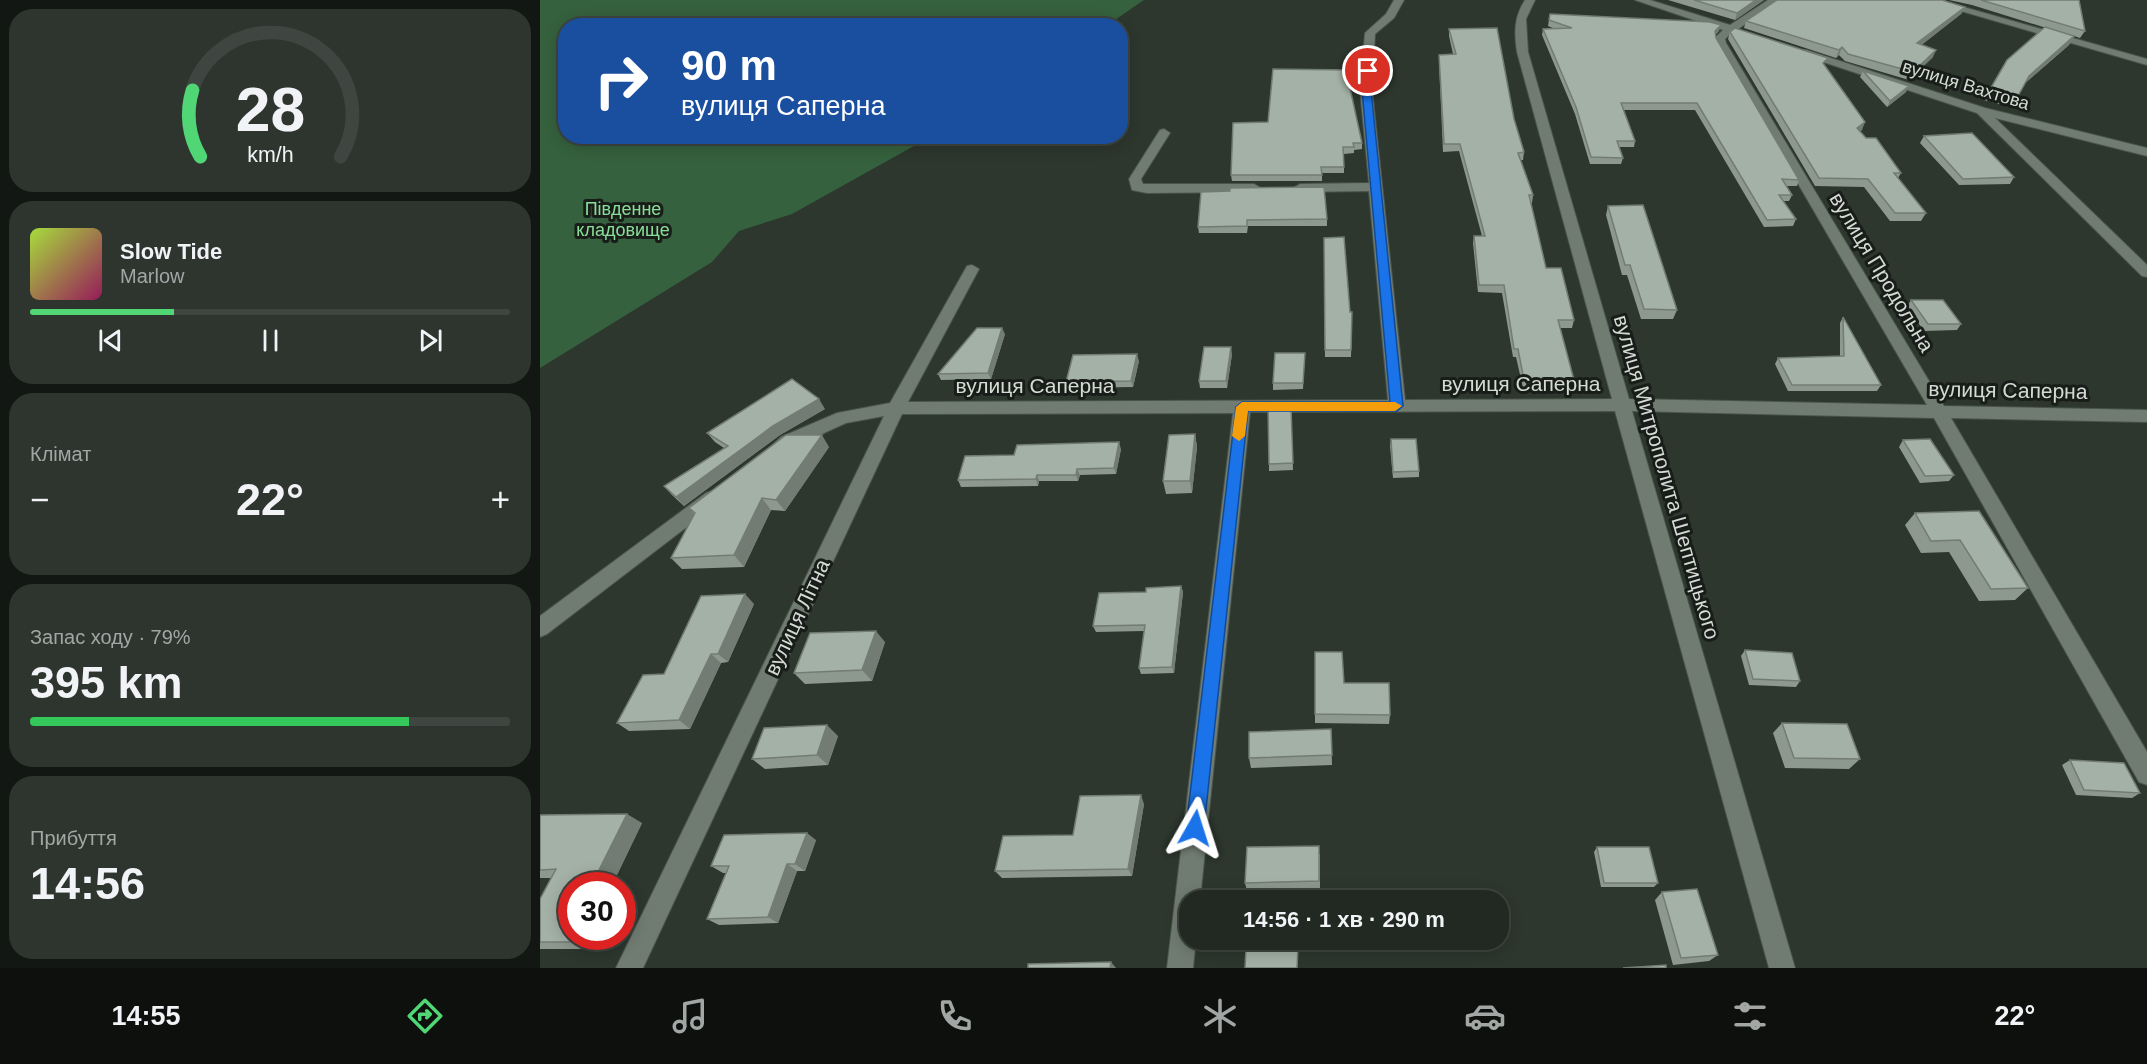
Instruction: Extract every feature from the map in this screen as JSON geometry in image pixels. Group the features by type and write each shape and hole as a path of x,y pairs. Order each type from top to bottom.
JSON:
{"street":[{"path":"1397,406 1366,90 1370,33 1390,16 1399,0"},
{"name":"вулиця Митрополита Шептицького","path":"1530,0 1520,21 1521,41 1782,968"},
{"path":"1640,0 1738,31 1775,0"},
{"path":"1928,0 2147,62"},
{"name":"вулиця Продольна","path":"1738,31 1720,38 1721,43 1938,410 2147,774"},
{"name":"вулиця Вахтова","path":"1789,48 1981,111 2147,152"},
{"path":"1981,111 2147,273"},
{"path":"1164,133 1135,179 1137,187 1147,189 1376,187"},
{"name":"вулиця Літна","path":"629,968 896,408 972,269"},
{"name":"вулиця Саперна","path":"768,456 787,441 843,417 896,408 1623,405 1938,410 2145,418"},
{"path":"1180,968 1242,407"},
{"path":"540,628 730,484"}],"green space":[{"name":"Південне кладовище","path":"540,0 1144,0 1118,18 558,18 558,144 917,144 792,214 739,231 712,262 540,368"}],"building":[{"path":"1694,0 1756,0 1737,13"},
{"path":"1777,0 1942,0 1965,7 1917,43 1936,50 1913,72 1848,54 1842,47 1839,50 1746,21"},
{"path":"1981,0 2079,0 2085,31"},
{"path":"1550,14 1710,22 1721,25 1715,31 1716,38 1799,180 1782,179 1792,195 1779,195 1796,219 1767,220 1697,103 1621,103 1635,141 1617,141 1623,158 1591,157 1576,107 1543,29 1572,28 1549,20"},
{"path":"2045,27 2074,36 2029,76 2017,98 1989,91 2007,60"},
{"path":"1497,28 1514,119 1524,152 1518,153 1533,195 1529,195 1546,268 1561,268 1574,320 1558,320 1574,380 1524,380 1518,349 1514,349 1504,285 1479,285 1474,236 1485,236 1460,144 1444,144 1439,55 1456,54 1449,29"},
{"path":"1735,28 1828,58 1823,63 1865,122 1857,128 1866,138 1876,138 1901,173 1894,173 1926,213 1895,213 1868,179 1819,178 1730,32"},
{"path":"1273,69 1346,70 1362,143 1353,143 1354,147 1343,147 1344,167 1321,167 1322,175 1231,175 1233,123 1268,122"},
{"path":"1863,71 1909,86 1890,101"},
{"path":"1972,133 2014,177 1963,179 1924,136"},
{"path":"1324,187 1327,219 1247,220 1247,226 1198,227 1201,192 1230,191 1230,188"},
{"path":"1643,205 1677,310 1644,309 1630,265 1625,265 1608,206"},
{"path":"1344,237 1350,312 1352,312 1351,350 1325,350 1324,238"},
{"path":"1911,300 1943,300 1961,324 1928,324"},
{"path":"1843,317 1881,385 1792,385 1778,358 1844,356"},
{"path":"977,328 1002,328 988,373 938,374"},
{"path":"1204,347 1231,347 1226,381 1199,381"},
{"path":"1275,353 1305,353 1303,383 1273,383"},
{"path":"1137,354 1131,381 1066,382 1073,355"},
{"path":"792,379 819,399 773,426 676,497 664,486 728,446 707,433"},
{"path":"1268,408 1291,408 1293,463 1269,464"},
{"path":"1195,434 1190,481 1163,481 1169,435"},
{"path":"786,435 822,435 776,500 762,498 734,555 671,558 695,513 689,508"},
{"path":"1391,439 1416,439 1419,471 1393,472"},
{"path":"1930,439 1954,475 1925,476 1903,440"},
{"path":"1119,442 1114,468 1077,469 1076,475 1037,475 1036,479 958,480 965,456 1014,455 1017,445"},
{"path":"1979,511 2028,588 1991,589 1960,540 1931,541 1915,513"},
{"path":"1181,586 1172,667 1139,668 1145,625 1093,626 1099,593 1146,592 1146,588"},
{"path":"745,594 718,654 711,654 679,720 617,723 643,675 664,674 701,596"},
{"path":"876,631 862,670 794,673 810,633"},
{"path":"1745,650 1792,653 1800,681 1753,679"},
{"path":"1315,652 1342,652 1344,683 1389,683 1390,715 1315,714"},
{"path":"1782,723 1847,724 1860,759 1794,758"},
{"path":"827,725 817,755 752,759 764,728"},
{"path":"1331,729 1332,755 1249,758 1249,732"},
{"path":"2070,760 2124,763 2140,793 2084,790"},
{"path":"1141,795 1128,869 995,871 1003,836 1073,835 1080,796"},
{"path":"627,814 598,872 558,872 558,942 540,942 540,899 556,869 540,870 540,815"},
{"path":"807,833 795,864 787,864 768,917 707,919 729,866 711,866 724,835"},
{"path":"1319,846 1319,881 1245,883 1247,847"},
{"path":"1597,847 1649,847 1658,883 1604,883"},
{"path":"1697,889 1718,955 1681,958 1662,892"},
{"path":"1246,950 1298,950 1297,968 1245,968"},
{"path":"1111,962 1110,968 1028,968 1028,964"},
{"path":"1666,965 1666,968 1623,968"}],"slow traffic":[{"path":"1239,436 1242,407 1395,406"}],"route":[{"path":"1195,828 1242,407 1397,406 1366,90 1368,71"}]}
